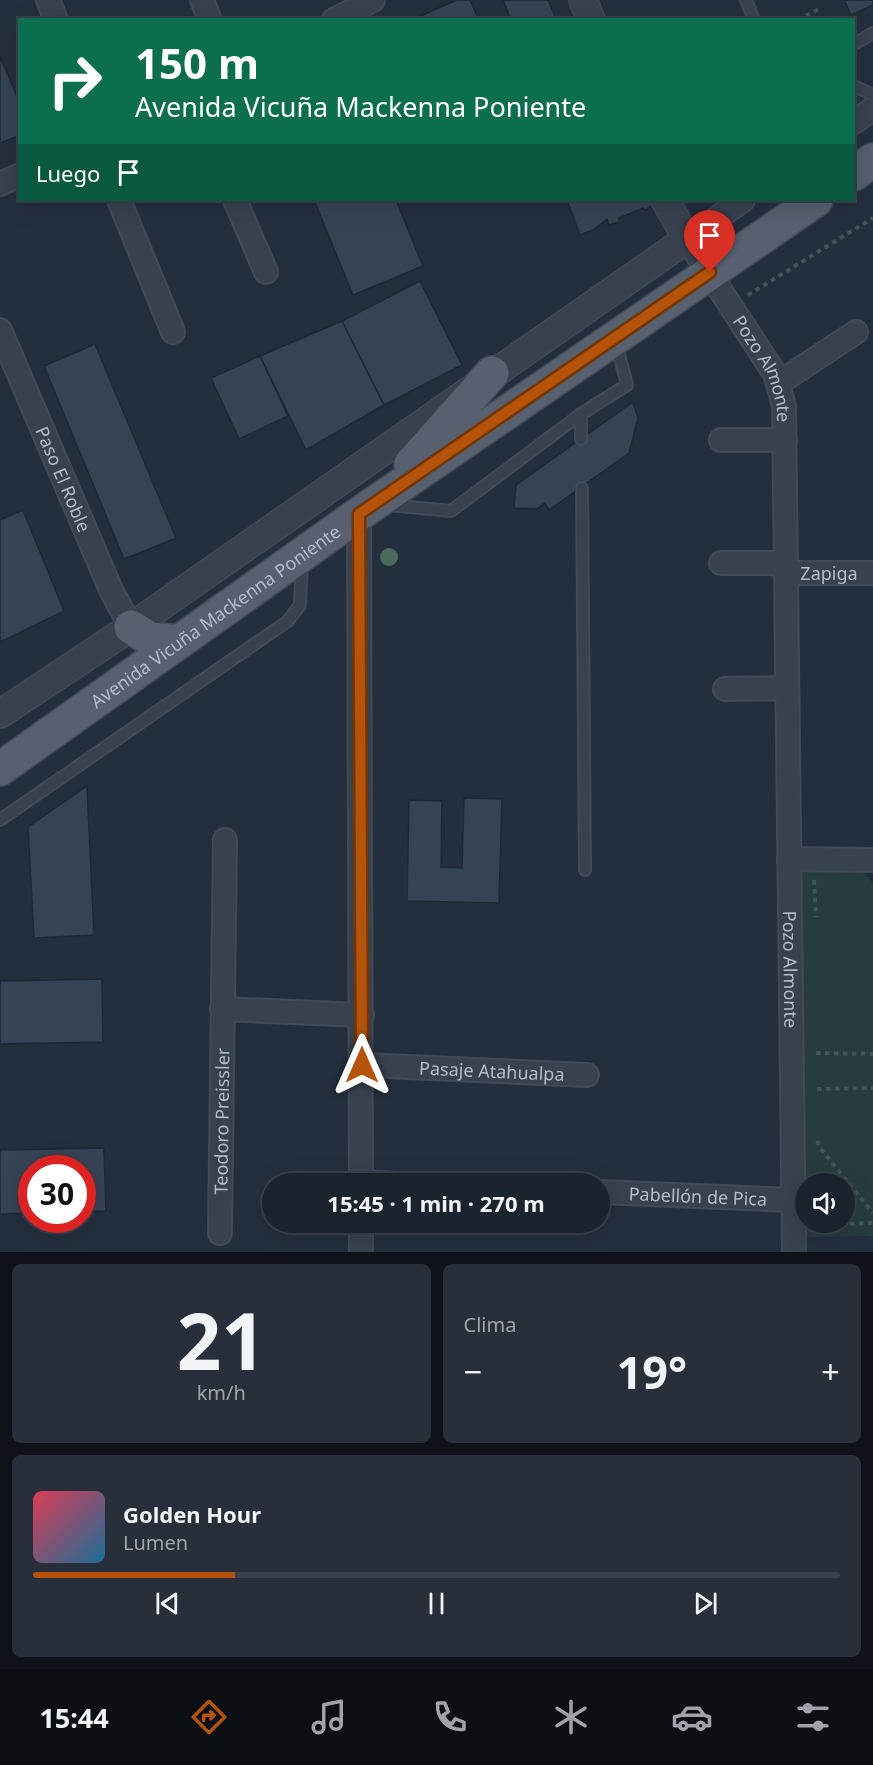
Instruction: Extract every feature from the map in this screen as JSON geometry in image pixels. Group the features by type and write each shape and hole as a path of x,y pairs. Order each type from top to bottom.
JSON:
{"main road":[{"path":"855,173 873,160"},
{"name":"Avenida Vicuña Mackenna Poniente","path":"0,769 367,509 815,201"},
{"path":"367,509 492,373"},
{"path":"131,627 150,639 178,642"}],"street":[{"path":"48,0 55,18"},
{"path":"202,0 209,18"},
{"path":"338,18 374,0"},
{"path":"583,0 590,18"},
{"path":"855,121 873,108"},
{"path":"0,184 18,176"},
{"path":"119,201 172,332"},
{"path":"235,201 266,272"},
{"path":"666,201 687,239"},
{"path":"0,714 131,627 492,373 743,201"},
{"name":"Pozo Almonte","path":"687,239 732,305 779,383 784,406 794,1252"},
{"name":"Paso El Roble","path":"0,330 111,590 131,627"},
{"path":"779,383 856,332"},
{"name":"Pozo Almonte","path":"721,440 785,440"},
{"path":"361,1173 367,509"},
{"path":"721,563 785,568"},
{"name":"Zapiga","path":"785,568 873,573"},
{"path":"725,688 787,688"},
{"name":"Teodoro Preissler","path":"220,1233 225,840"},
{"path":"789,859 873,860"},
{"path":"222,1009 362,1015"},
{"name":"Pasaje Atahualpa","path":"362,1065 587,1075"},
{"name":"Pabellón de Pica","path":"610,1192 794,1200"},
{"path":"361,1233 361,1252"}],"lane":[{"path":"746,0 753,18"},
{"path":"855,43 873,33"},
{"path":"855,86 873,94"},
{"path":"367,509 451,512 581,414 627,385 615,338"},
{"path":"581,414 581,439"},
{"path":"582,488 585,870"},
{"path":"0,820 288,621 300,605 302,555"}],"path":[{"path":"802,18 821,8"},
{"path":"732,305 873,218"},
{"path":"789,859 814,880 816,922"},
{"path":"816,1041 816,1062"},
{"path":"816,1053 873,1054"},
{"path":"817,1080 817,1100"},
{"path":"817,1089 873,1088"},
{"path":"817,1139 820,1148 873,1214"},
{"path":"855,1224 873,1223"}],"green space":[{"path":"859,867 873,883 873,1236 801,1237 801,1233 855,1233 855,1173 801,1173 799,969 802,868"}],"building":[{"path":"457,0 470,0 478,18 416,18"},
{"path":"503,0 548,0 556,18 510,18"},
{"path":"844,0 873,0 873,5 851,15"},
{"path":"0,56 18,99 18,136 0,143"},
{"path":"314,201 396,201 423,266 353,295"},
{"path":"567,201 650,201 652,205 646,210 643,208 609,225 607,219 593,230 580,235"},
{"path":"420,281 462,365 384,405 342,321"},
{"path":"342,321 384,405 306,450 260,356"},
{"path":"95,344 176,538 124,559 44,366"},
{"path":"260,356 288,416 239,439 211,378"},
{"path":"633,402 638,418 629,453 549,510 545,503 537,509 514,508 516,485"},
{"path":"23,510 64,611 0,642 0,520"},
{"path":"87,786 94,935 34,938 28,827"},
{"path":"464,798 502,799 499,903 407,901 409,800 442,801 441,867 462,868"},
{"path":"102,979 103,1042 0,1044 0,981"},
{"path":"104,1148 106,1211 96,1211 96,1155 18,1155 18,1213 0,1214 0,1150"}],"route":[{"path":"362,1065 359,514 710,272"}]}
